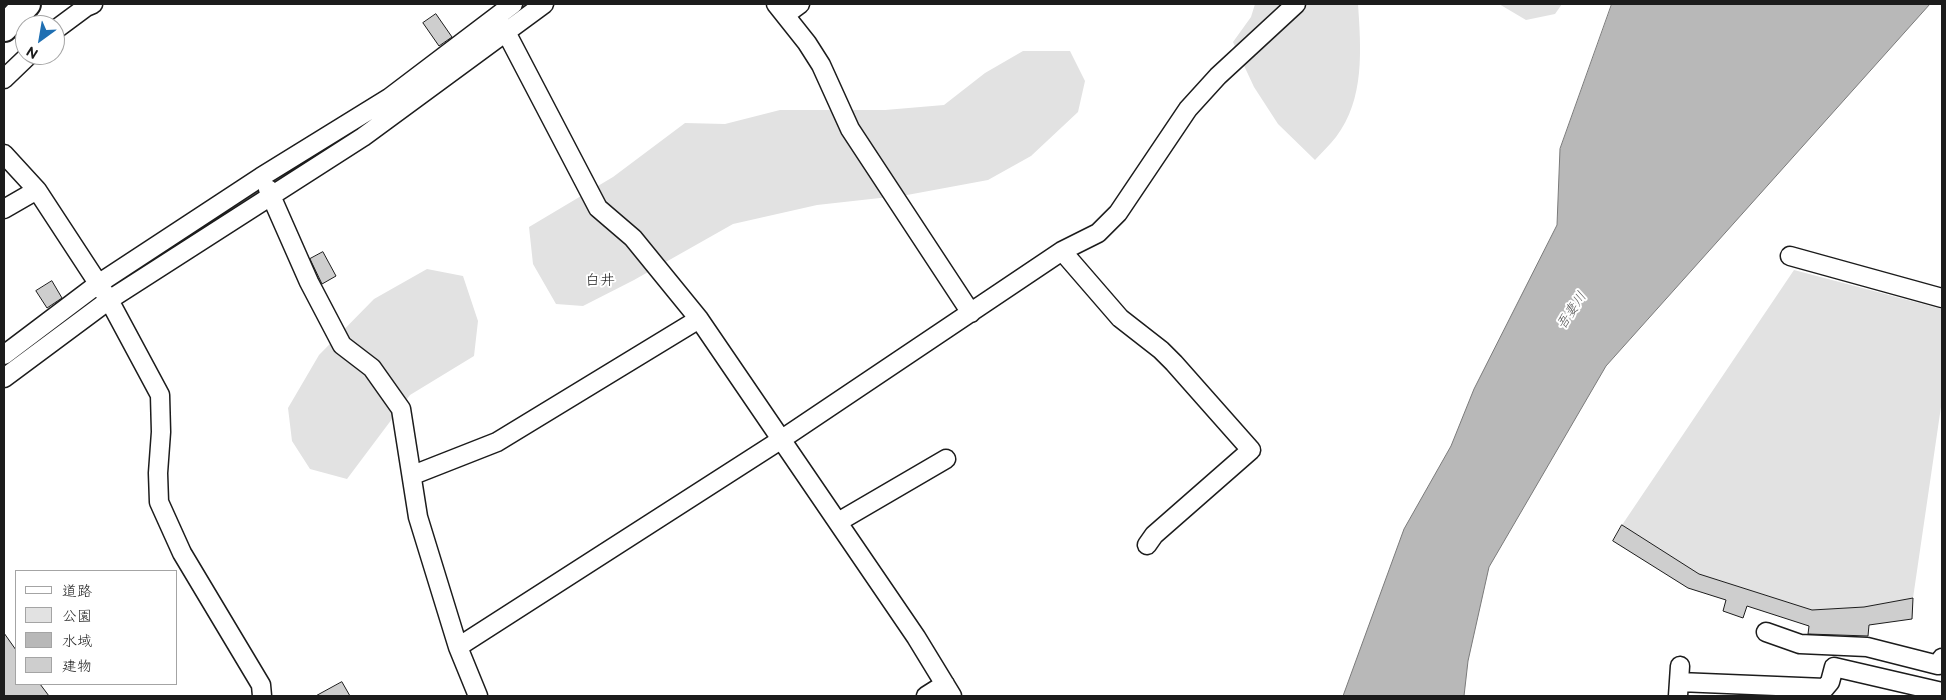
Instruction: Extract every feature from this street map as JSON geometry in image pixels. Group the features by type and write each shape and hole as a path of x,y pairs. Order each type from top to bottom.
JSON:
{"highway":[{"path":"4,28 27,4"}],"street":[{"path":"65,23 93,4"},
{"path":"501,24 513,4"},
{"path":"4,355 267,187 363,138 501,24 544,4"},
{"path":"800,4 780,9 821,65 850,129 971,313"},
{"path":"458,647 782,439 1062,251 1098,233 1118,213 1188,109 1218,76 1296,4"},
{"path":"501,24 598,208 633,238 699,319 916,637 948,690 926,696"},
{"path":"4,79 18,65"},
{"path":"4,154 37,190 103,291 160,395 159,502 182,553 261,685 262,696"},
{"path":"267,187 309,282 342,345 372,368 401,409 413,475 418,517 458,647 478,696"},
{"path":"4,209 37,190"},
{"path":"1062,251 1120,318 1161,350 1174,363 1251,450 1154,535 1147,545"},
{"path":"1790,256 1942,298"},
{"path":"4,378 103,291"},
{"path":"413,475 497,442 699,319"},
{"path":"838,522 946,459"},
{"path":"1766,632 1800,644 1867,646 1938,665 1942,658"},
{"path":"1679,682 1825,688 1830,682 1834,667 1942,692"}],"green space":[{"path":"1255,4 1358,4 1360,56 1359,73 1352,107 1336,137 1315,160 1278,124 1254,87 1233,42 1251,17"},
{"path":"1499,4 1562,4 1555,14 1526,20"},
{"path":"1023,51 1070,51 1085,81 1078,112 1031,156 988,180 907,195 817,205 733,224 634,280 583,306 556,304 533,264 529,227 613,177 685,123 725,124 780,110 885,110 944,105 985,73"},
{"path":"427,269 463,276 478,321 474,356 410,395 347,479 310,469 292,441 288,408 319,355 374,299"},
{"path":"1794,270 1942,309 1942,400 1913,598 1864,607 1812,610 1699,574 1622,525"}],"water":[{"name":"吾妻川","path":"1612,4 1930,4 1606,366 1489,567 1468,661 1464,696 1343,696 1404,529 1451,446 1474,389 1557,225 1560,149"}],"building":[{"path":"436,14 452,37 439,46 423,23"},
{"path":"323,252 336,276 322,284 310,259"},
{"path":"52,281 62,298 47,308 36,291"},
{"path":"1622,525 1699,574 1812,610 1864,607 1913,598 1912,619 1869,625 1868,636 1808,634 1809,626 1747,606 1743,618 1723,611 1726,600 1688,588 1613,541"},
{"path":"4,633 15,649 15,685 41,685 49,696 4,696"},
{"path":"342,682 350,696 316,696"}],"waterway":[{"path":"518,10 525,4"},
{"path":"121,279 218,219 369,120"}],"district":[{"name":"白井","path":"600,281"}]}
